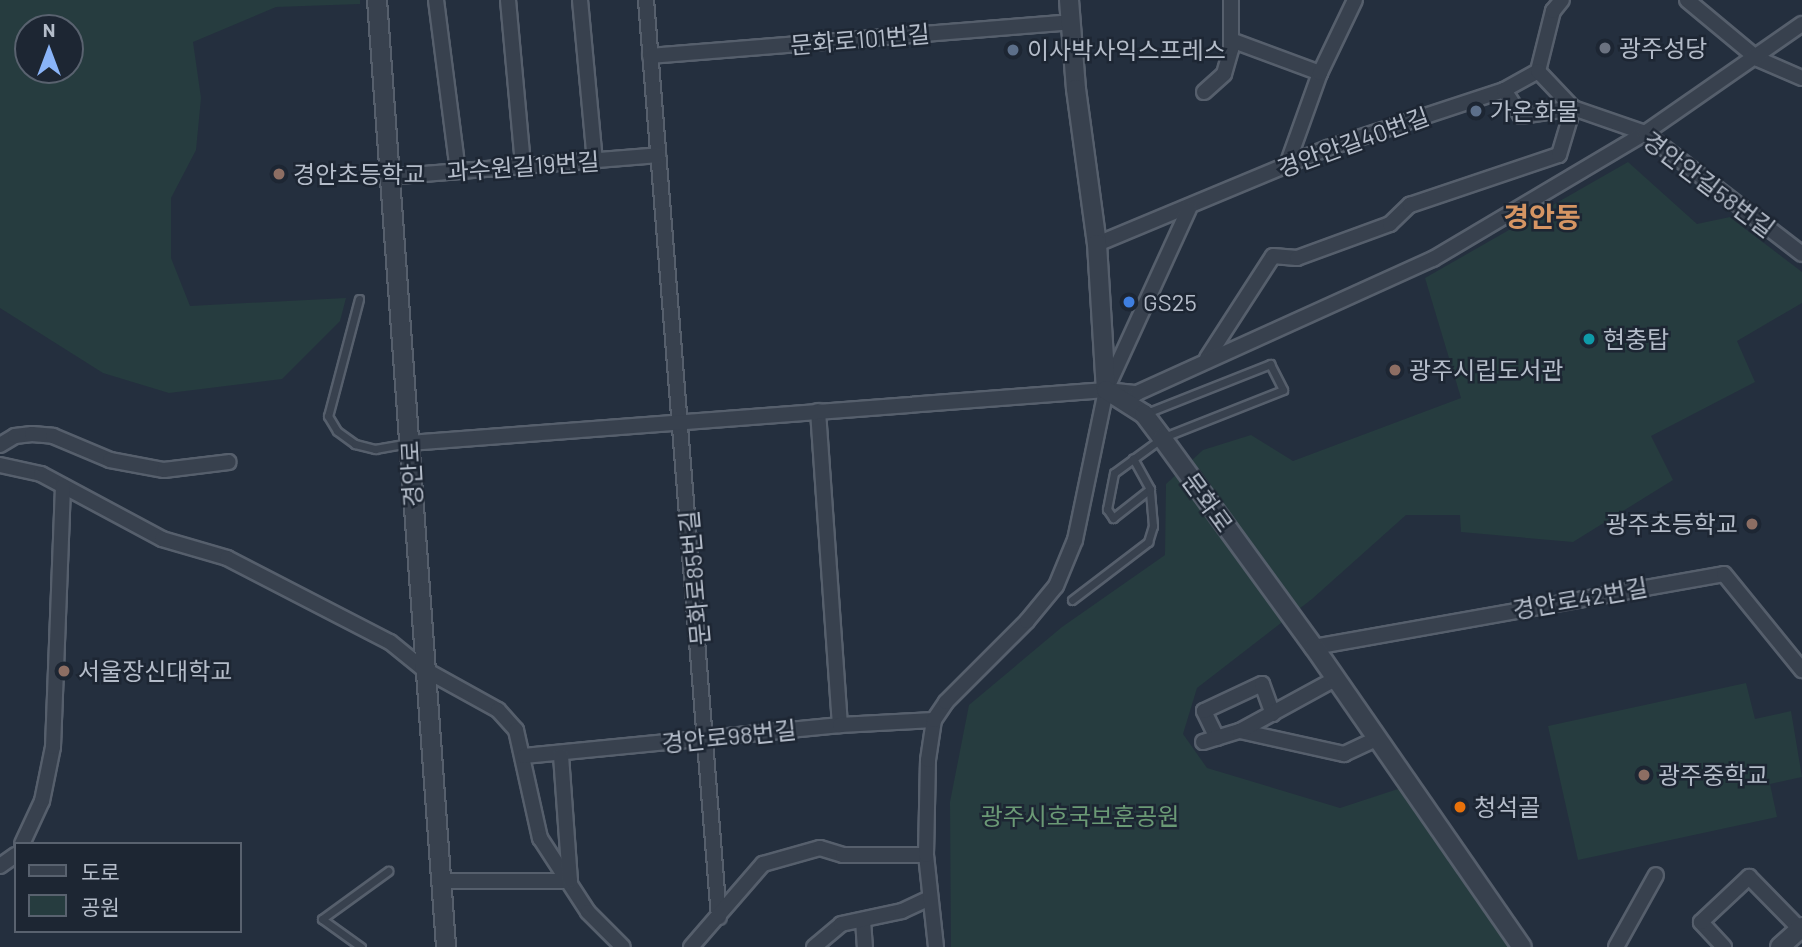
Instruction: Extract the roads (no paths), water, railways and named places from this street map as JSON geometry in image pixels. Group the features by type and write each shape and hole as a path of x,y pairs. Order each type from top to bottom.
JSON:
{"street":[{"name":"경안로","path":"377,0 387,177 409,443 422,668 446,947"},
{"path":"436,0 458,171"},
{"path":"508,0 523,164"},
{"path":"580,0 595,161"},
{"path":"646,0 681,420"},
{"path":"1069,0 1097,244 1106,390"},
{"path":"1204,92 1224,74 1231,40 1231,0"},
{"path":"1287,165 1320,73 1355,0"},
{"path":"1207,359 1273,256 1297,258 1391,224 1410,205 1559,155 1573,108 1538,71 1553,11 1562,0"},
{"path":"1686,0 1758,59 1802,78"},
{"name":"문화로101번길","path":"650,56 1070,22"},
{"path":"409,443 681,420 1106,390 1137,393 1207,359 1433,259 1645,133 1758,59 1802,24"},
{"path":"1231,40 1320,73"},
{"name":"경안안길40번길","path":"1097,244 1189,209 1287,165 1504,90 1538,71"},
{"name":"경안안길58번길","path":"1504,90 1521,116 1573,108 1645,133 1802,254"},
{"name":"과수원길19번길","path":"387,177 658,155"},
{"path":"936,947 926,855 928,760 934,720 946,702 1027,621 1056,586 1075,540 1106,390 1189,209"},
{"name":"문화로","path":"1106,390 1144,414 1162,438 1314,647 1333,680 1378,738 1522,947"},
{"path":"818,411 840,725"},
{"name":"문화로85번길","path":"681,420 719,917"},
{"path":"0,444 15,436 32,433 53,436 110,460 164,470 229,462"},
{"path":"0,465 41,474 162,539 227,558 390,642 422,668 498,710 516,730 524,756 540,838 588,912 622,947"},
{"path":"23,842 42,801 53,747 63,486"},
{"name":"경안로42번길","path":"1314,647 1724,574 1802,670"},
{"path":"1273,714 1262,684 1204,711 1210,740 1241,731 1273,714 1333,680"},
{"name":"경안로98번길","path":"524,756 561,755 707,737 840,725 934,720"},
{"path":"1241,731 1344,754 1378,738"},
{"path":"561,755 570,881"},
{"path":"691,947 763,864 796,852 820,848 843,855 926,855"},
{"path":"1616,947 1656,875"},
{"path":"1724,947 1701,922 1749,877 1801,928 1780,947"},
{"path":"441,881 570,881"},
{"path":"814,947 841,924 902,911 930,898"},
{"path":"863,920 865,947"}],"lane":[{"path":"359,299 328,416 337,431 355,444 375,449 409,443"},
{"path":"1144,414 1270,363 1283,390 1162,438 1114,473 1107,509 1113,518 1150,489"},
{"path":"1072,600 1148,542 1153,526 1150,489 1133,458"},
{"path":"361,947 322,919 388,871"}],"place":[{"name":"광주성당","path":"1605,48"},
{"name":"이사박사익스프레스","path":"1013,50"},
{"name":"가온화물","path":"1476,111"},
{"name":"경안초등학교","path":"279,174"},
{"name":"GS25","path":"1129,302"},
{"name":"현충탑","path":"1589,339"},
{"name":"광주시립도서관","path":"1395,370"},
{"name":"광주초등학교","path":"1752,524"},
{"name":"서울장신대학교","path":"64,671"},
{"name":"광주중학교","path":"1644,775"},
{"name":"청석골","path":"1460,807"}],"district":[{"name":"경안동","path":"1542,216"}],"park label":[{"name":"광주시호국보훈공원","path":"1080,816"}]}
